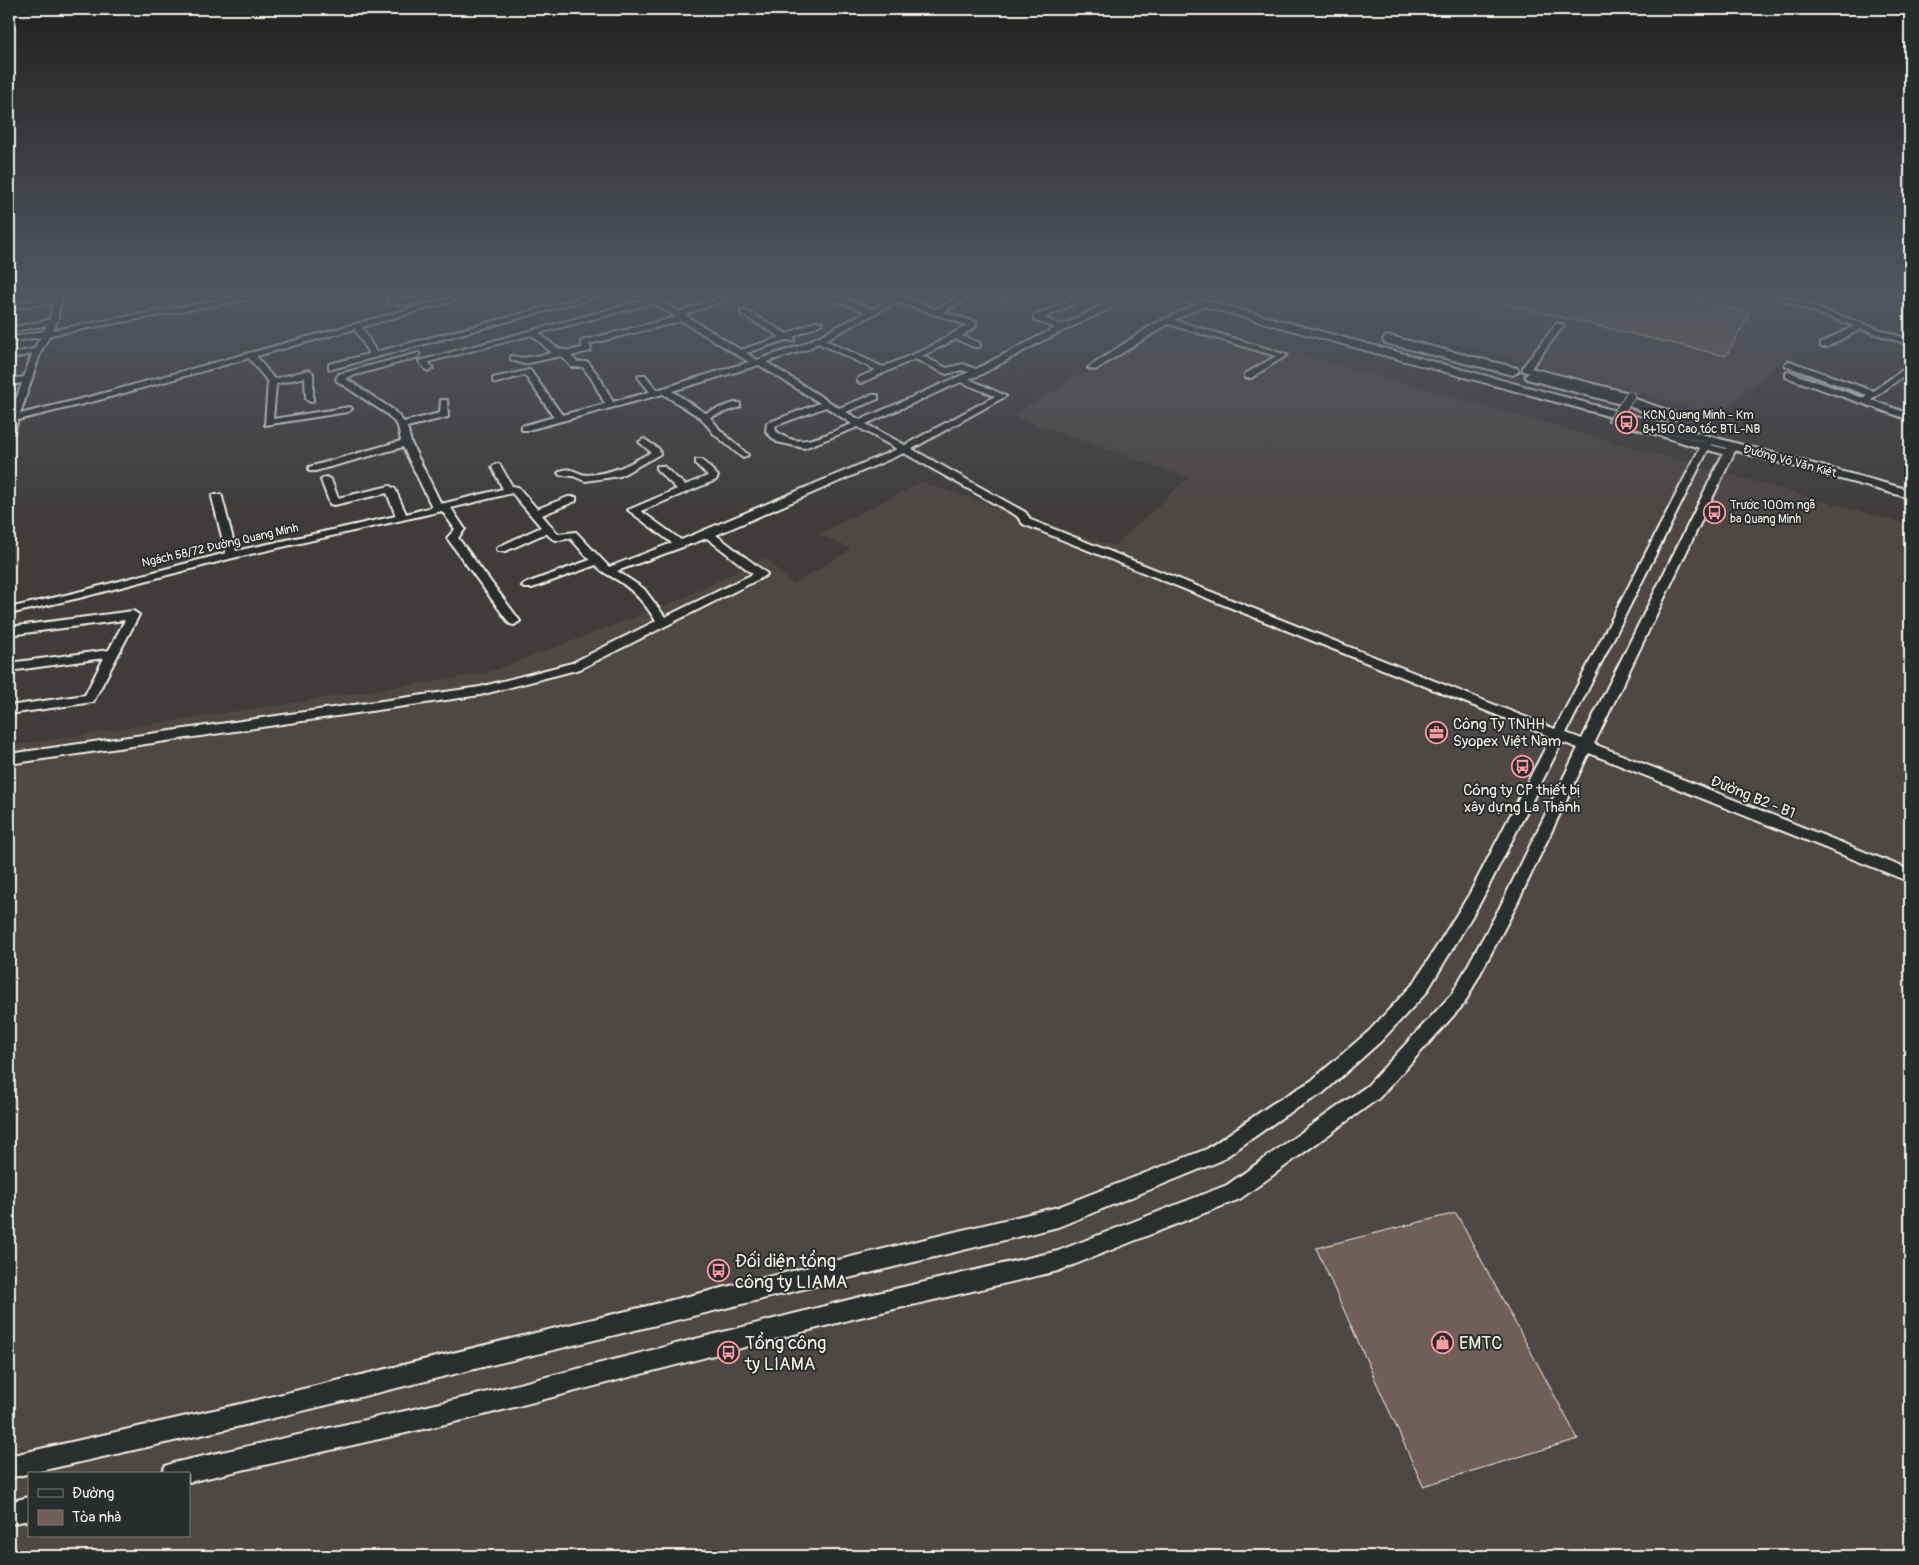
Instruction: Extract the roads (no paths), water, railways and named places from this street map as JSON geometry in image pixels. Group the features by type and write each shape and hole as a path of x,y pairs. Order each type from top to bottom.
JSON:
{"highway":[{"name":"Đường Võ Văn Kiệt","path":"1451,369 1733,444 1910,494"},
{"name":"Đường Võ Văn Kiệt","path":"1503,369 1670,416 1709,438"},
{"name":"Đường Võ Văn Kiệt","path":"1733,444 1910,480"}],"street":[{"path":"9,432 31,369"},
{"path":"14,418 198,369"},
{"path":"262,369 272,382 268,423 347,409"},
{"path":"384,369 340,378 390,412 402,425 406,443 441,507 460,529 452,538 514,621"},
{"path":"589,369 596,378 610,406"},
{"path":"525,428 610,406 735,369"},
{"name":"Đường B2 - B1","path":"770,369 859,424 1022,514 1027,522 1910,876"},
{"path":"942,369 946,371 954,369"},
{"path":"967,369 976,373"},
{"path":"827,404 770,425 771,432 780,440 804,445 859,424 984,369"},
{"path":"1248,376 1260,369"},
{"path":"9,1467 245,1414 1058,1217 1213,1154 1278,1110 1317,1087 1375,1036 1420,988 1476,897 1709,438 1614,420 1630,396 1522,374 1526,369"},
{"path":"1803,369 1874,394"},
{"path":"1864,401 1907,369"},
{"path":"861,380 884,370"},
{"path":"496,380 527,372 560,419"},
{"path":"272,382 309,373 310,399"},
{"path":"1789,375 1910,417"},
{"path":"642,377 655,393"},
{"path":"9,382 28,379"},
{"path":"607,571 708,534 905,449 1002,396 962,379"},
{"path":"665,390 704,416 717,432 743,455"},
{"path":"839,411 875,397"},
{"path":"402,425 445,415 444,402"},
{"path":"704,416 736,405"},
{"path":"563,473 575,473 585,478 620,473 655,454 656,451 644,442"},
{"path":"312,469 406,443"},
{"path":"182,1472 472,1407 856,1308 1058,1261 1233,1192 1373,1092 1458,999 1505,912 1733,444"},
{"path":"680,544 633,510 712,478 713,476 699,462"},
{"path":"496,467 509,490 514,489 556,538 572,534 607,571 613,573 645,597 663,623"},
{"path":"660,468 684,490"},
{"path":"326,480 334,502 390,489 402,518"},
{"name":"Ngách 58/72 Đường Quang Minh","path":"9,611 75,596 232,555 402,518 509,490"},
{"path":"216,496 232,555"},
{"path":"535,514 572,499"},
{"path":"502,549 546,528"},
{"path":"9,759 480,691 576,666 761,574 708,534"},
{"path":"528,586 597,561"},
{"path":"9,631 133,615 89,699 9,710"},
{"path":"9,667 113,653"},
{"path":"9,1513 28,1508"}],"place":[{"name":"KCN Quang Minh - Km 8+150 Cao tốc BTL-NB","path":"1627,422"},
{"name":"Trước 100m ngã ba Quang Minh","path":"1714,512"},
{"name":"Công Ty TNHH Syopex Việt Nam","path":"1437,733"},
{"name":"Công ty CP thiết bị xây dựng La Thành","path":"1522,767"},
{"name":"Đối diện tổng công ty LIAMA","path":"719,1271"},
{"name":"EMTC","path":"1443,1343"},
{"name":"Tổng công ty LIAMA","path":"729,1353"}]}
